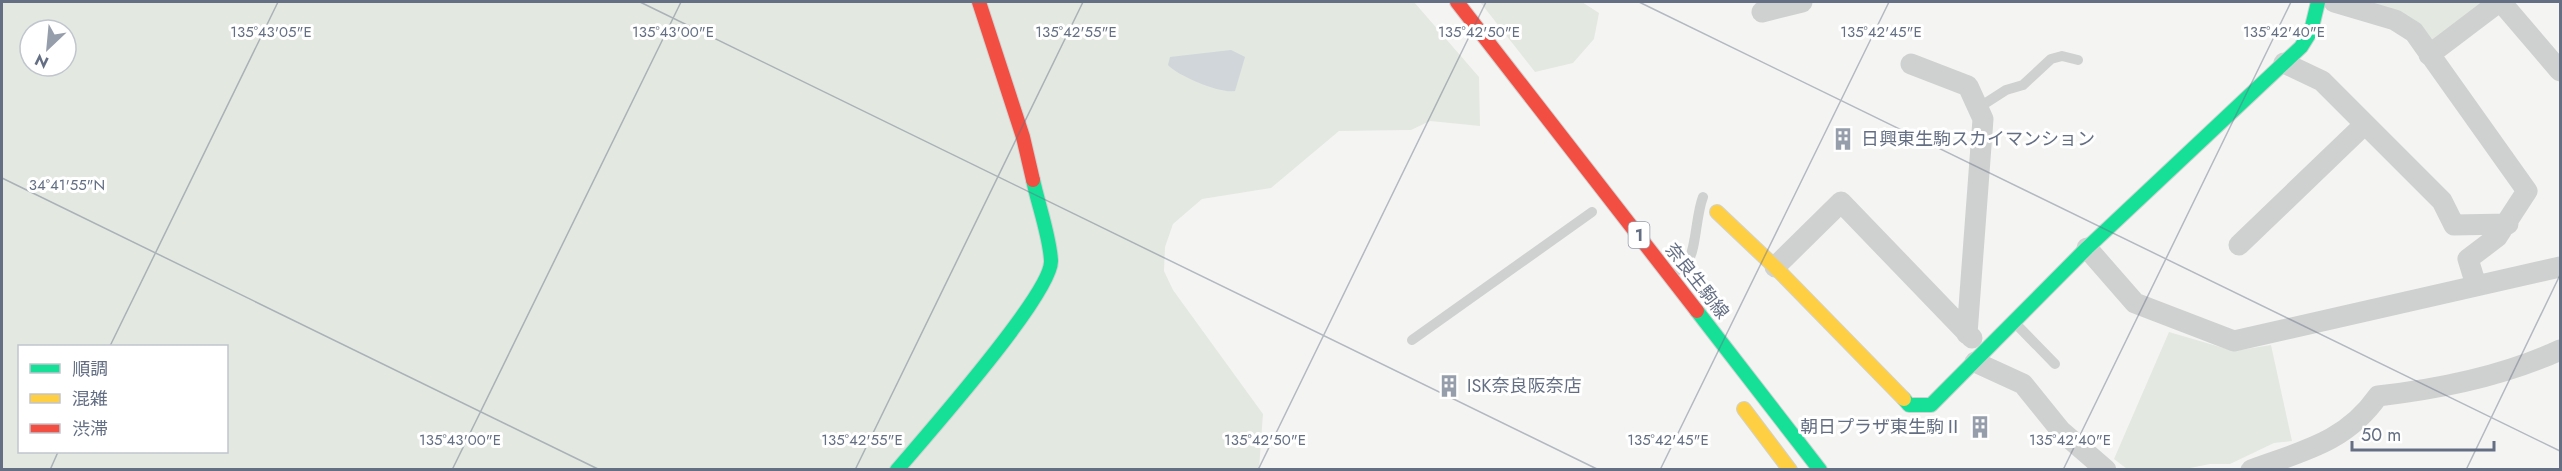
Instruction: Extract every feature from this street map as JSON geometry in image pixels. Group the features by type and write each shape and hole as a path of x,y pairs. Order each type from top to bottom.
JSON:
{"street":[{"path":"897,470 991,358 1045,281 1051,262 1023,137 979,2"},
{"name":"奈良生駒線","path":"1457,2 1820,470"},
{"path":"1762,12 1802,2"},
{"path":"1717,212 1775,267 1909,405 1931,405 2087,248 2301,47 2310,32 2318,2"},
{"path":"2334,2 2394,20 2414,32 2527,191 2508,224 2497,237 2468,259 2476,285"},
{"path":"2429,55 2500,2 2560,71"},
{"path":"2284,63 2322,81 2442,201 2454,225 2508,224"},
{"path":"1911,64 1968,86 1983,119 1967,334"},
{"path":"2239,245 2365,124"},
{"path":"1775,267 1841,202 1967,334 1981,356 2023,384 2061,431 2106,470"},
{"path":"2087,248 2135,303 2234,341 2560,267"},
{"path":"2251,470 2317,447 2354,425 2378,396 2423,391 2535,362 2560,350"},
{"path":"1734,395 1790,470"}],"lane":[{"path":"1978,108 2006,90 2023,85 2051,59 2062,56 2078,60"},
{"path":"1670,276 1687,262 1693,252 1698,208 1703,197"},
{"path":"1412,340 1592,212"},
{"path":"2014,322 2055,364"}],"shaded area":[{"path":"2,2 1414,2 1479,77 1480,126 1430,121 1411,130 1339,131 1271,188 1202,199 1173,224 1165,247 1164,271 1173,290 1263,414 1259,469 2,469"},
{"path":"1480,2 1582,2 1599,13 1594,39 1573,63 1535,72"},
{"path":"2356,2 2491,2 2433,47"},
{"path":"1231,50 1245,57 1235,91 1220,90 1200,83 1168,65 1170,57"},
{"path":"2169,332 2234,351 2271,345 2292,441 2274,443 2230,464 2210,464 2185,469 2127,469 2114,459"}],"traffic: fast":[{"path":"1904,399 1909,405 1931,405 2087,248 2301,47 2311,31 2318,2"},
{"path":"897,470 958,399 1010,333 1046,278 1051,261 1050,252 1033,180"},
{"path":"1697,311 1820,470"}],"traffic: slow":[{"path":"1717,212 1775,267 1904,399"},
{"path":"1744,409 1790,470"}],"traffic: jam":[{"path":"979,2 1023,137 1033,180"},
{"path":"1457,2 1697,311"}],"place":[{"name":"日興東生駒スカイマンション","path":"1843,139"},
{"name":"ISK奈良阪奈店","path":"1449,386"},
{"name":"朝日プラザ東生駒Ⅱ","path":"1980,427"}]}
